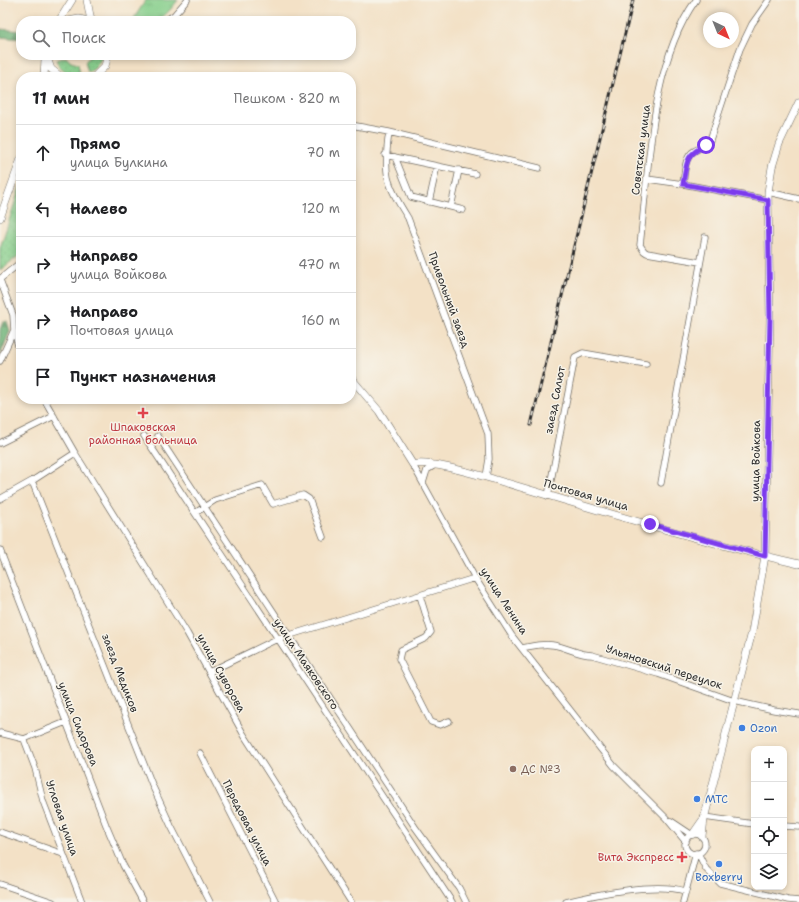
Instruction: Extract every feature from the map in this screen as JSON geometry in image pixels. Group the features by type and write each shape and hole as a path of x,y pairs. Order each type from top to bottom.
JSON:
{"main road":[{"path":"62,16 72,0"},
{"path":"87,0 90,16"},
{"path":"44,72 46,60"},
{"path":"48,60 51,68 55,72"},
{"path":"104,72 107,60"},
{"path":"99,72 105,66"},
{"name":"улица Войкова","path":"702,836 704,818 752,632 765,556 770,318 768,192 772,167 779,144 799,102"},
{"path":"0,218 16,173"},
{"name":"улица Ленина","path":"356,384 379,411 413,465"},
{"name":"Почтовая улица","path":"413,465 420,462 486,477 548,496 799,564"},
{"name":"улица Войкова","path":"692,834 704,818"}],"street":[{"path":"172,16 187,0"},
{"name":"Советская улица","path":"696,0 688,11 671,51 655,105 641,248 647,253 700,262"},
{"path":"683,184 687,158 693,151 706,145 710,140 740,49 752,24 769,0"},
{"path":"356,126 389,132 539,168"},
{"name":"Привольный заезд","path":"389,132 385,155 386,174 392,192 408,218 488,434 489,459 486,477"},
{"path":"385,155 475,174"},
{"path":"395,157 411,197 463,210"},
{"path":"429,202 437,166"},
{"path":"451,207 459,170"},
{"path":"648,179 768,200"},
{"path":"768,192 799,199"},
{"path":"661,483 705,237"},
{"path":"16,266 0,279 13,315 16,338"},
{"path":"0,361 14,330"},
{"name":"заезд Салют","path":"548,496 575,357 582,353 646,364"},
{"name":"улица Суворова","path":"47,404 75,453 187,633 244,734 351,902"},
{"path":"0,443 54,416"},
{"name":"улица Маяковского","path":"144,436 452,902"},
{"name":"улица Маяковского","path":"158,436 415,827 459,888 466,902"},
{"path":"0,499 32,481 75,453"},
{"name":"улица Ленина","path":"413,465 475,578 512,636 614,766 666,818 686,842"},
{"path":"423,483 427,470 436,465"},
{"name":"заезд Медиков","path":"32,481 153,787 210,902"},
{"path":"195,513 215,500 262,485 274,504 303,495 306,496 309,499 324,537"},
{"name":"улица Сидорова","path":"0,550 106,825 123,865 143,902"},
{"path":"209,672 277,639 475,578"},
{"path":"420,596 431,632 426,638 401,650 399,659 432,722 440,725 449,721"},
{"name":"Ульяновский переулок","path":"522,648 538,644 554,645 583,655 592,655 658,674 734,701 799,714"},
{"path":"0,733 24,739 66,722"},
{"name":"Угловая улица","path":"24,739 35,768 43,801 82,902"},
{"name":"Передовая улица","path":"200,753 276,902"},
{"name":"улица Ленина","path":"666,818 692,834"},
{"path":"704,818 751,824"},
{"path":"787,826 799,826"},
{"path":"0,832 63,854"},
{"path":"683,902 697,853 704,848 705,842 702,836 692,834 686,842 692,869"},
{"path":"689,851 697,853 706,869 720,882 788,900 799,900"},
{"path":"0,884 53,902"},
{"path":"566,902 608,893 658,888 677,888 685,891"}],"green space":[{"path":"146,0 178,0 163,16 135,16"},
{"path":"0,29 16,31 16,39 0,37"},
{"path":"56,60 69,60 78,64 80,72 66,72 60,67"},
{"path":"87,60 100,60 96,67 89,72 88,72 85,62"},
{"path":"16,199 16,258 0,270 0,248"},
{"path":"3,321 7,321 10,331 0,356 0,330"}],"railway":[{"path":"531,425 633,0"}],"place":[{"name":"Шпаковская районная больница","path":"143,413"},
{"name":"Ozon","path":"742,728"},
{"name":"ДС №3","path":"513,769"},
{"name":"МТС","path":"697,799"},
{"name":"Вита Экспресс","path":"682,857"},
{"name":"Boxberry","path":"719,864"}],"route":[{"path":"650,524 765,556 770,318 768,200 683,184 687,158 693,151 706,145"}]}
